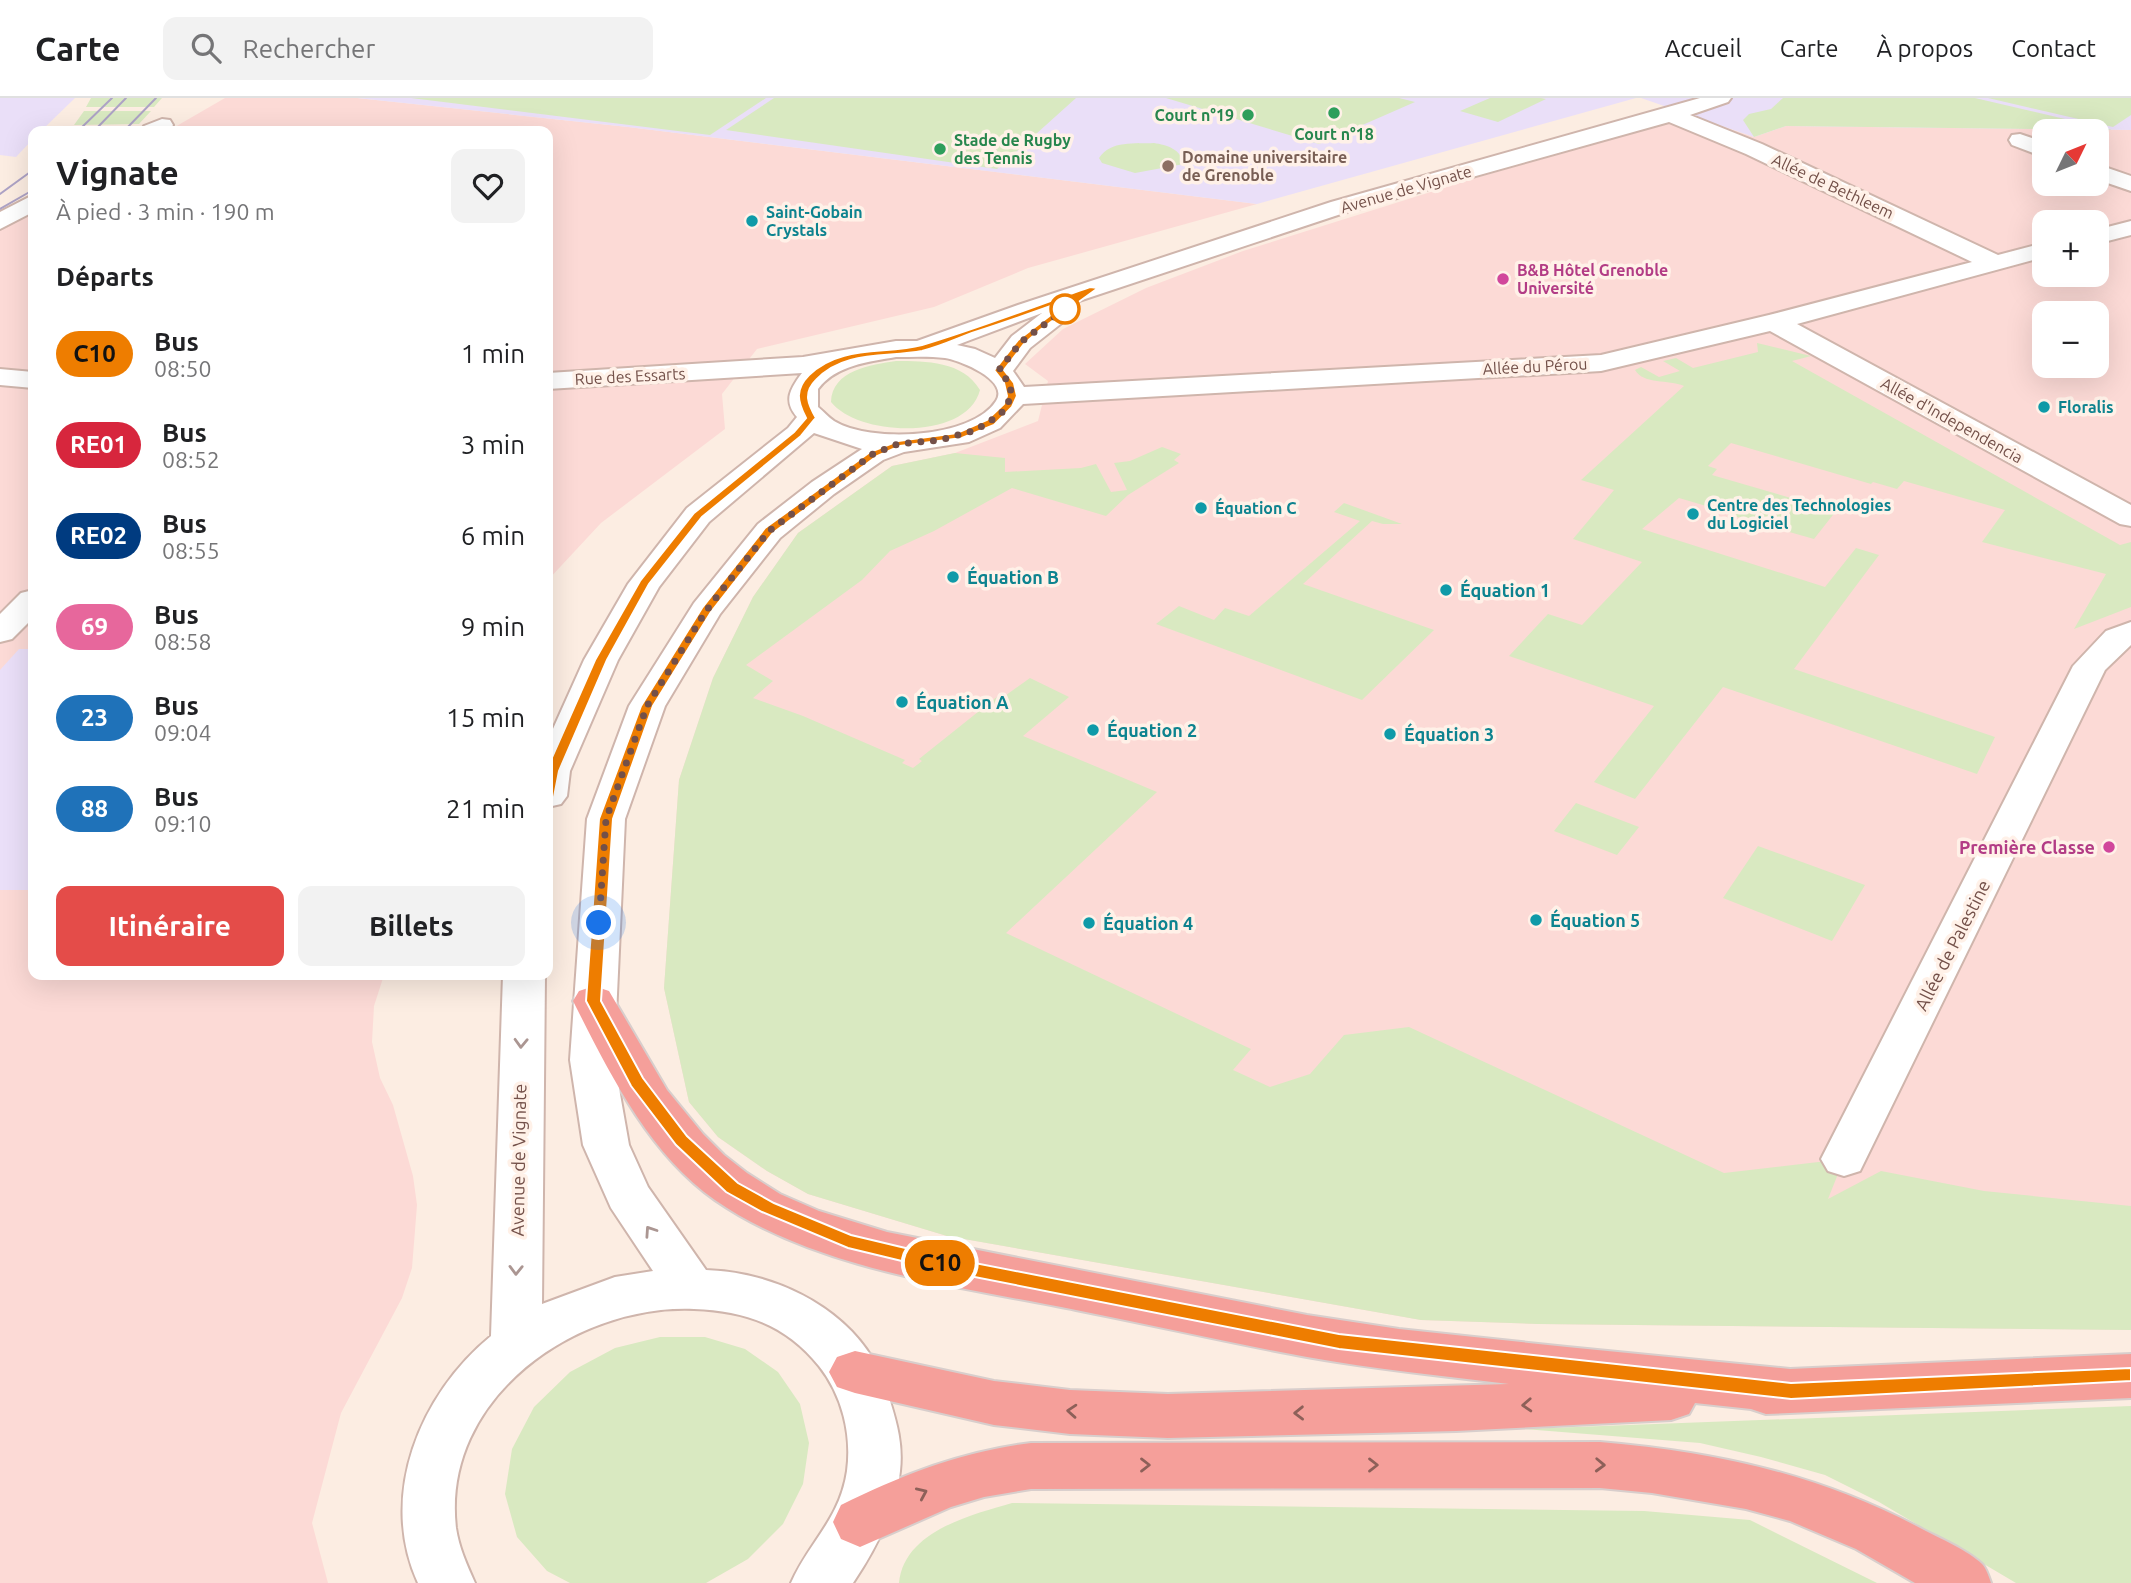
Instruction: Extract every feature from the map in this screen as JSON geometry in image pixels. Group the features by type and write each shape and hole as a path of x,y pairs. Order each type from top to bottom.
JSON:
{"highway":[{"path":"594,1001 637,1082 673,1130 706,1166 732,1188 768,1208 848,1241 939,1263 1339,1341 1791,1391"},
{"path":"855,1372 994,1403 1070,1412 1168,1416 1456,1409 2131,1376"},
{"path":"860,1522 960,1477 997,1469 1031,1466 1600,1465 1672,1470 1722,1479 1811,1503 1907,1548 1963,1583"}],"street":[{"name":"Avenue de Vignate","path":"920,348 1339,207 1670,115 1721,98"},
{"name":"Allée de Bethleem","path":"1670,115 1754,149 1993,262"},
{"path":"2020,140 2032,145"},
{"path":"2109,176 2131,184"},
{"path":"0,222 28,205"},
{"path":"2109,234 2131,228"},
{"name":"Allée du Pérou","path":"1012,396 1601,363 1774,323 2032,253"},
{"name":"Avenue de Vignate","path":"999,370 1021,342 1037,328 1094,288"},
{"name":"Allée d'Independencia","path":"1774,323 2131,517"},
{"path":"553,769 601,660 644,583 698,515 798,434 806,410 804,389 813,377 828,366 848,358 883,350 920,348 966,355 999,370 1009,383 1012,396 1001,414 976,430 940,440 898,444 873,454 769,531 706,611 647,706 606,819 592,1060 606,1145 628,1195 690,1286"},
{"name":"Rue des Essarts","path":"553,381 803,365 848,358"},
{"name":"Rue des Essarts","path":"713,371 778,388 825,428 870,442 898,444"},
{"path":"0,377 28,380"},
{"path":"0,632 28,605"},
{"name":"Allée de Palestine","path":"1844,1159 2090,666 2118,638 2131,632"},
{"name":"Avenue de Vignate","path":"516,1345 524,980"},
{"path":"447,1583 438,1570 426,1511 437,1450 469,1393 516,1345 571,1312 629,1292 690,1286 731,1290 769,1301 804,1318 832,1343 855,1372 869,1406 875,1442 873,1482 860,1522 839,1560 819,1583"}],"shaded area":[{"path":"0,98 75,98 46,126 28,126 28,144 16,157 0,155"},
{"path":"225,98 357,98 628,127 1257,204 1028,268 934,307 757,349 722,394 725,429 601,523 553,575 553,126 177,126"},
{"name":"Domaine universitaire de Grenoble","path":"357,98 1636,98 1257,204 628,127"},
{"path":"1641,98 2131,98 2131,130 2109,130 2109,119 2032,119 2032,129 1786,126 1754,137"},
{"path":"1691,116 1754,137 1786,126 2032,129 2032,196 2109,196 2109,130 2131,130 2131,1330 1538,1324 1421,1320 947,1236 808,1194 767,1171 718,1137 689,1102 664,988 679,780 713,678 753,597 798,533 892,466 955,453 1038,421 1048,381 1025,364 1063,329 1146,288 1243,251 1472,179"},
{"path":"28,213 28,980 382,980 374,1006 372,1042 380,1078 393,1105 413,1176 417,1205 412,1268 402,1298 341,1413 312,1523 328,1583 0,1583 0,230"},
{"path":"19,649 28,649 28,890 0,890 0,670"}],"green space":[{"path":"91,98 162,98 154,107 86,107"},
{"path":"411,98 766,98 710,135"},
{"name":"Stade de Rugby des Tennis","path":"774,98 1076,98 997,169 726,130"},
{"name":"Court n°18","path":"1166,98 1399,98 1415,102 1319,144"},
{"path":"1490,98 1546,99 1498,122 1460,111"},
{"path":"1783,98 1975,98 2065,119 2032,119 2032,129 1786,126 1754,137 1743,120 1749,114 1771,109"},
{"path":"1988,98 2131,98 2131,115 2113,127 2109,126 2109,119 2079,119"},
{"path":"84,111 151,111 139,124 74,125"},
{"path":"1154,143 1177,151 1184,164 1135,173 1102,163 1099,158 1110,148 1117,146"},
{"path":"1757,343 1811,356 1792,361 2120,545 2131,542 2131,607 2074,629 2106,574 1982,542 2005,510 1904,481 1897,489 1873,482 1871,484 1731,443 1708,466 1717,469 1712,475 1836,511 1814,539 1679,498 1642,529 1825,587 1856,548 1879,555 1794,669 1995,737 1977,774 1723,687 1635,799 1594,782 1654,706 1509,656 1548,614 1582,625 1642,562 1573,539 1614,490 1581,480 1684,386 1650,380 1635,370 1641,367 1659,377 1680,371 1663,361 1676,358 1693,368 1758,352"},
{"path":"896,361 919,361 954,368 973,380 980,390 971,407 955,418 935,425 911,428 864,422 845,414 831,402 833,391 845,376 865,367"},
{"path":"1162,447 1181,454 1174,460 1179,463 1128,495 1106,516 1012,488 934,531 890,551 862,580 746,665 773,681 753,698 803,716 905,760 902,763 913,768 922,761 919,759 998,696 1002,698 1030,678 1069,697 1023,736 1157,792 1006,933 1251,1049 1233,1070 1270,1087 1310,1074 1344,1035 1409,1027 1724,1173 1844,1159 1828,1199 1881,1171 1984,1191 2131,1206 2131,1330 1538,1324 1421,1320 947,1236 808,1194 767,1171 718,1137 689,1102 664,988 679,780 713,678 753,597 798,533 892,466 955,453 1005,458 1005,472 1081,468 1096,464 1111,492 1127,490 1114,463 1130,461"},
{"path":"1344,503 1402,524 1372,521 1303,584 1434,630 1362,700 1156,624 1179,606 1214,620 1225,608 1249,616 1360,521 1334,512"},
{"path":"1576,803 1639,827 1617,855 1554,831"},
{"path":"1758,846 1865,885 1832,941 1723,898"},
{"path":"660,1337 705,1337 745,1349 778,1372 800,1404 809,1443 803,1484 783,1524 748,1559 706,1583 570,1583 547,1571 517,1537 505,1494 512,1449 534,1407 570,1372 615,1348"},
{"path":"2131,1406 2131,1583 2016,1583 1879,1502 1825,1475 1761,1457 1700,1443 1524,1429"},
{"path":"1012,1503 1644,1511 1750,1520 1877,1583 899,1583 904,1565 913,1550 926,1538 960,1520"}],"tram line":[{"path":"83,126 112,98"},
{"path":"99,126 126,98"},
{"path":"129,126 156,98"},
{"path":"0,194 28,174"},
{"path":"0,209 28,193"}],"bus line":[{"name":"C10","path":"553,769 601,660 644,583 698,515 798,434 811,418 802,401 804,389 813,377 828,366 848,358 871,352 920,348 952,339 1094,288 1037,328 1021,342 999,370 1009,383 1012,396 1009,405 1001,414 976,430 959,436 898,444 873,454 823,488 769,531 706,611 647,706 606,819 594,1001 637,1082 681,1141 732,1188 768,1208 848,1241 939,1263 1339,1341 1791,1391 2131,1376"}],"place":[{"name":"Court n°18","path":"1334,113"},
{"name":"Court n°19","path":"1248,115"},
{"name":"Stade de Rugby des Tennis","path":"940,149"},
{"name":"Domaine universitaire de Grenoble","path":"1168,166"},
{"name":"Saint-Gobain Crystals","path":"752,221"},
{"name":"B&B Hôtel Grenoble Université","path":"1503,279"},
{"name":"Floralis","path":"2044,407"},
{"name":"Équation C","path":"1201,508"},
{"name":"Centre des Technologies du Logiciel","path":"1693,514"},
{"name":"Équation B","path":"953,577"},
{"name":"Équation 1","path":"1446,590"},
{"name":"Équation A","path":"902,702"},
{"name":"Équation 2","path":"1093,730"},
{"name":"Équation 3","path":"1390,734"},
{"name":"Première Classe","path":"2109,847"},
{"name":"Équation 5","path":"1536,920"},
{"name":"Équation 4","path":"1089,923"}],"route":[{"path":"599,923 606,819 647,706 706,611 769,531 823,488 873,454 898,444 959,436 976,430 1001,414 1009,405 1012,396 1009,383 999,370 1021,342 1065,309"}]}
